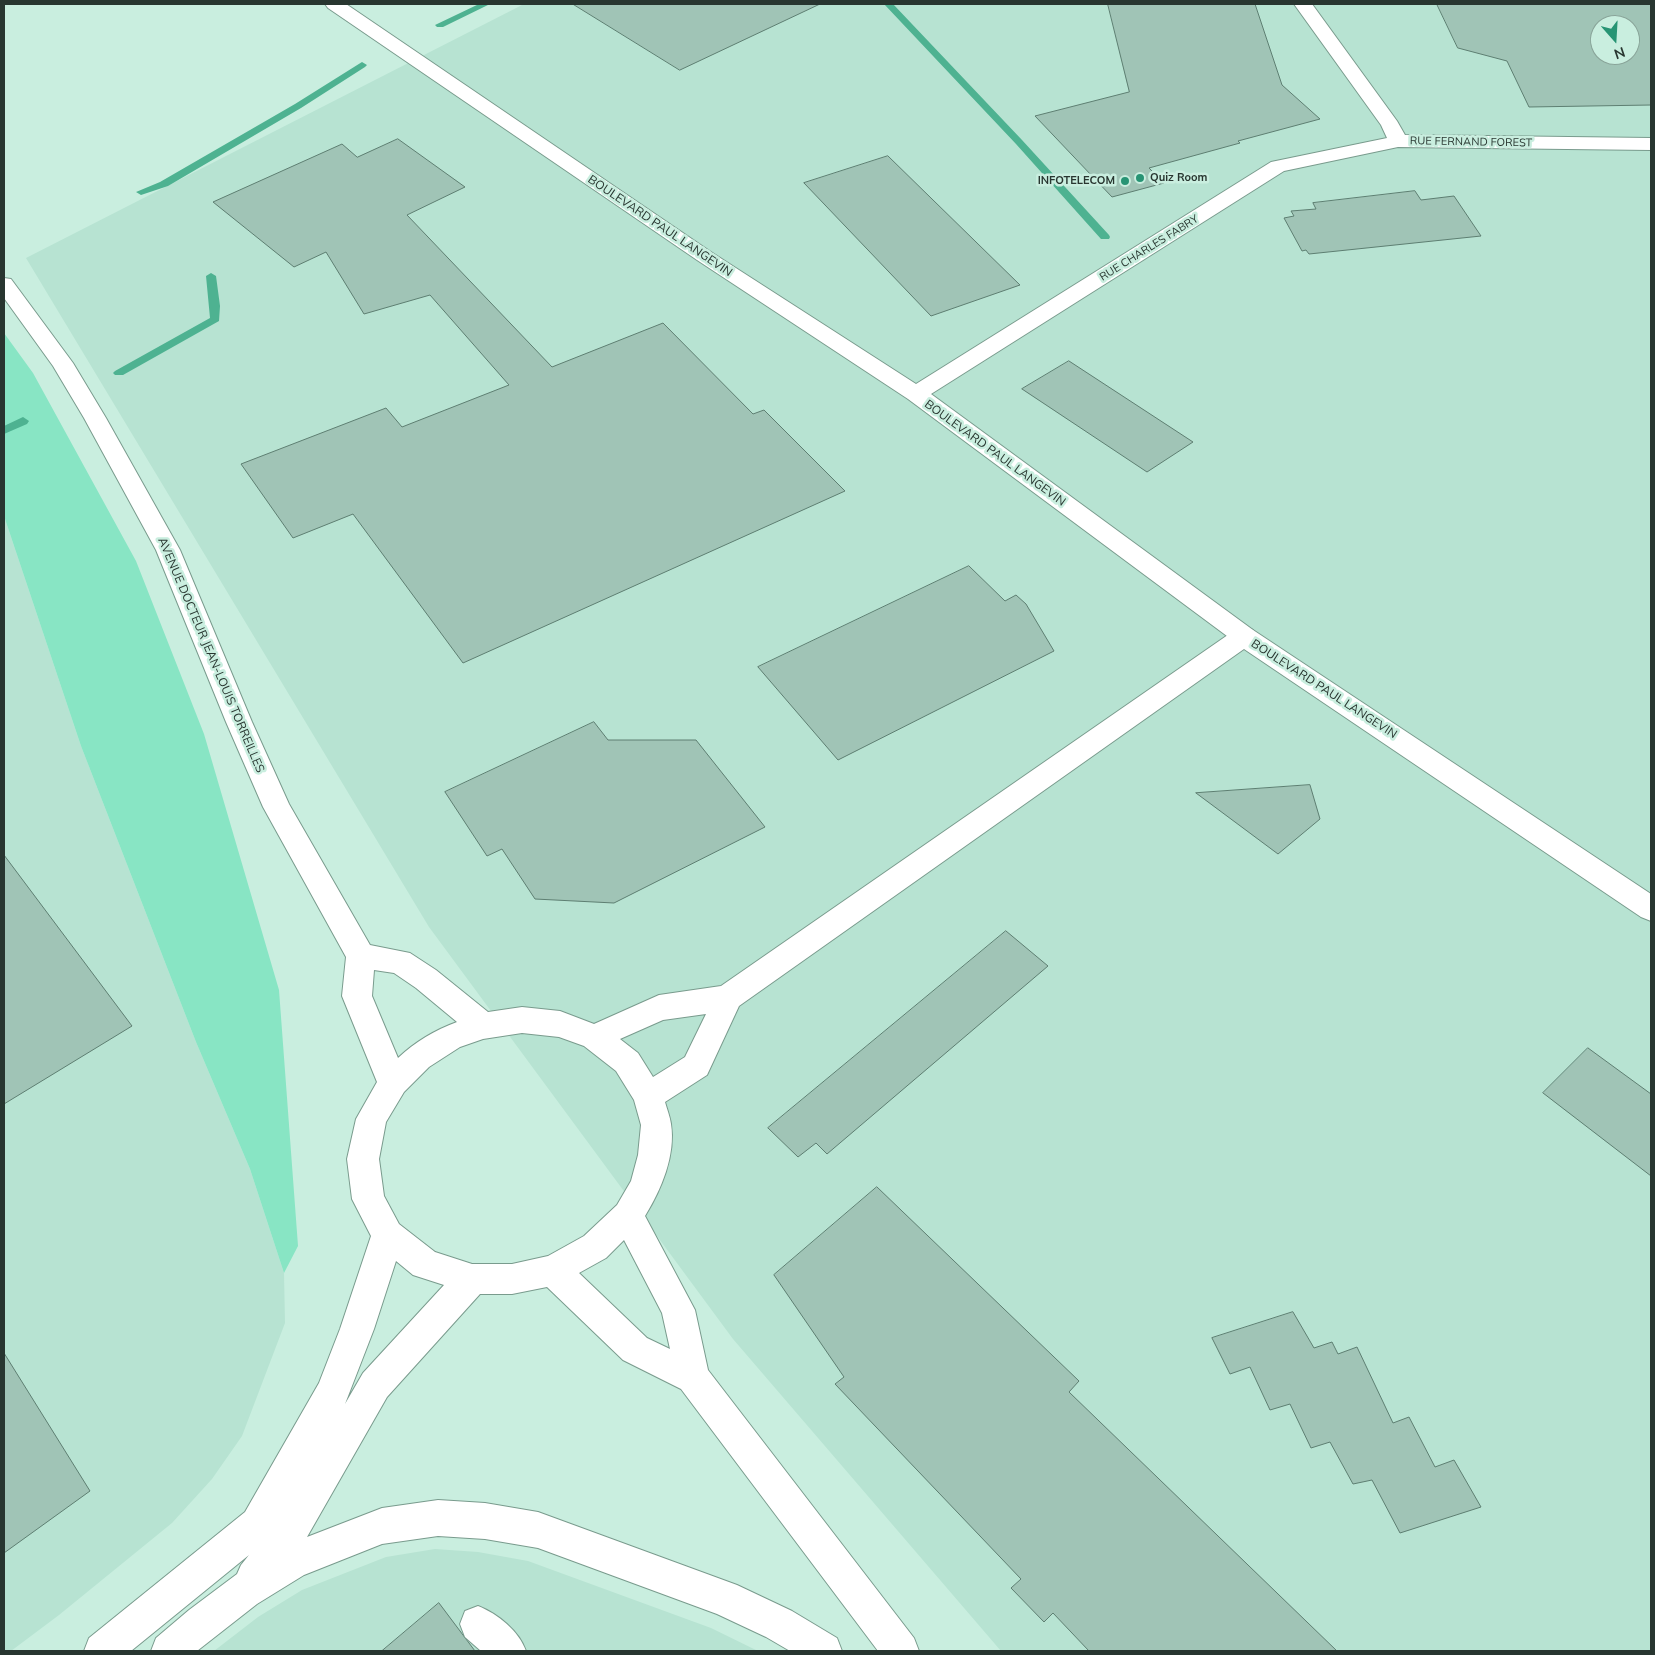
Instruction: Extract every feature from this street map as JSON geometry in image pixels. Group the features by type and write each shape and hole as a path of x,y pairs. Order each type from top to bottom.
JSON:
{"main road":[{"name":"BOULEVARD PAUL LANGEVIN","path":"334,4 704,256 916,394 1244,636 1435,762 1651,909"},
{"name":"RUE FERNAND FOREST","path":"1304,4 1390,125 1398,142 1651,144"},
{"name":"RUE CHARLES FABRY","path":"916,394 1278,166 1398,142"},
{"name":"AVENUE DOCTEUR JEAN-LOUIS TORREILLES","path":"4,284 62,363 95,418 168,550 239,722 277,807 361,956"},
{"path":"595,1037 659,1008 728,998 1244,636"},
{"path":"393,1083 357,996 361,956 400,962 426,979 483,1026"},
{"path":"648,1096 696,1066 728,998"},
{"path":"522,1020 560,1024 595,1037 627,1062 648,1096 656,1125 654,1155 646,1186 628,1215 595,1246 553,1270 512,1279 472,1279 425,1264 388,1235 368,1199 363,1159 371,1119 393,1083 418,1058 449,1038 483,1026 522,1020"},
{"path":"628,1215 678,1310 693,1377 901,1651"},
{"path":"102,1651 258,1525 314,1429 333,1392 357,1329 388,1235"},
{"path":"553,1270 635,1349 693,1377"},
{"path":"244,1591 289,1534 375,1385 472,1279"},
{"path":"169,1651 202,1622 244,1591 292,1561 382,1526 438,1518 485,1521 538,1530 724,1598 779,1624 824,1651"},
{"path":"478,1624 508,1651"}],"shaded area":[{"path":"524,4 1651,4 1651,1651 1001,1651 733,1339 429,927 26,258"},
{"path":"4,516 81,746 196,1042 250,1169 284,1273 285,1323 242,1436 212,1479 172,1523 59,1615 11,1651 4,1651"},
{"path":"435,1549 478,1552 528,1561 711,1628 758,1651 214,1651 258,1617 302,1590 386,1557"}],"green space":[{"path":"4,333 33,373 136,561 204,734 279,990 298,1246 284,1273 250,1169 196,1042 81,746 4,516"}],"building":[{"path":"573,4 820,4 680,70"},
{"path":"1108,4 1255,4 1282,85 1320,119 1149,168 1164,183 1112,197 1035,116 1129,92"},
{"path":"1437,4 1651,4 1651,105 1529,107 1507,61 1458,48"},
{"path":"398,139 465,187 407,215 552,367 663,323 753,414 764,410 845,491 463,663 353,514 293,538 241,464 386,408 402,427 509,385 430,295 364,314 326,252 294,267 213,202 342,144 357,157"},
{"path":"888,156 1020,285 931,316 804,183"},
{"path":"1415,191 1421,200 1454,196 1481,236 1309,254 1306,250 1302,251 1284,218 1294,216 1291,211 1316,209 1313,203"},
{"path":"1069,361 1193,442 1147,472 1022,389"},
{"path":"969,566 1005,601 1016,595 1026,604 1054,651 838,760 758,667"},
{"path":"594,722 608,740 696,740 765,827 614,903 535,899 502,849 487,856 445,792"},
{"path":"1310,785 1320,819 1278,854 1196,793"},
{"path":"4,855 132,1026 4,1104"},
{"path":"1006,931 1048,966 827,1154 816,1143 798,1157 768,1128"},
{"path":"1588,1048 1651,1094 1651,1176 1543,1093"},
{"path":"877,1187 1079,1381 1069,1392 1337,1651 1089,1651 1053,1613 1044,1622 1011,1588 1021,1579 835,1384 844,1377 774,1275"},
{"path":"1293,1312 1314,1348 1332,1342 1338,1354 1357,1347 1393,1423 1409,1417 1435,1467 1454,1460 1481,1507 1400,1533 1372,1480 1353,1484 1330,1442 1311,1448 1290,1404 1270,1410 1250,1367 1230,1374 1212,1338"},
{"path":"4,1353 90,1491 4,1553"},
{"path":"439,1603 475,1651 382,1651"}],"waterway":[{"path":"440,25 486,4"},
{"path":"888,4 1019,142 1105,237"},
{"path":"141,192 164,184 298,106 362,65"},
{"path":"119,373 215,319 211,276"},
{"path":"4,430 23,421"}],"place":[{"name":"Quiz Room","path":"1140,178"},
{"name":"INFOTELECOM","path":"1125,181"}]}
